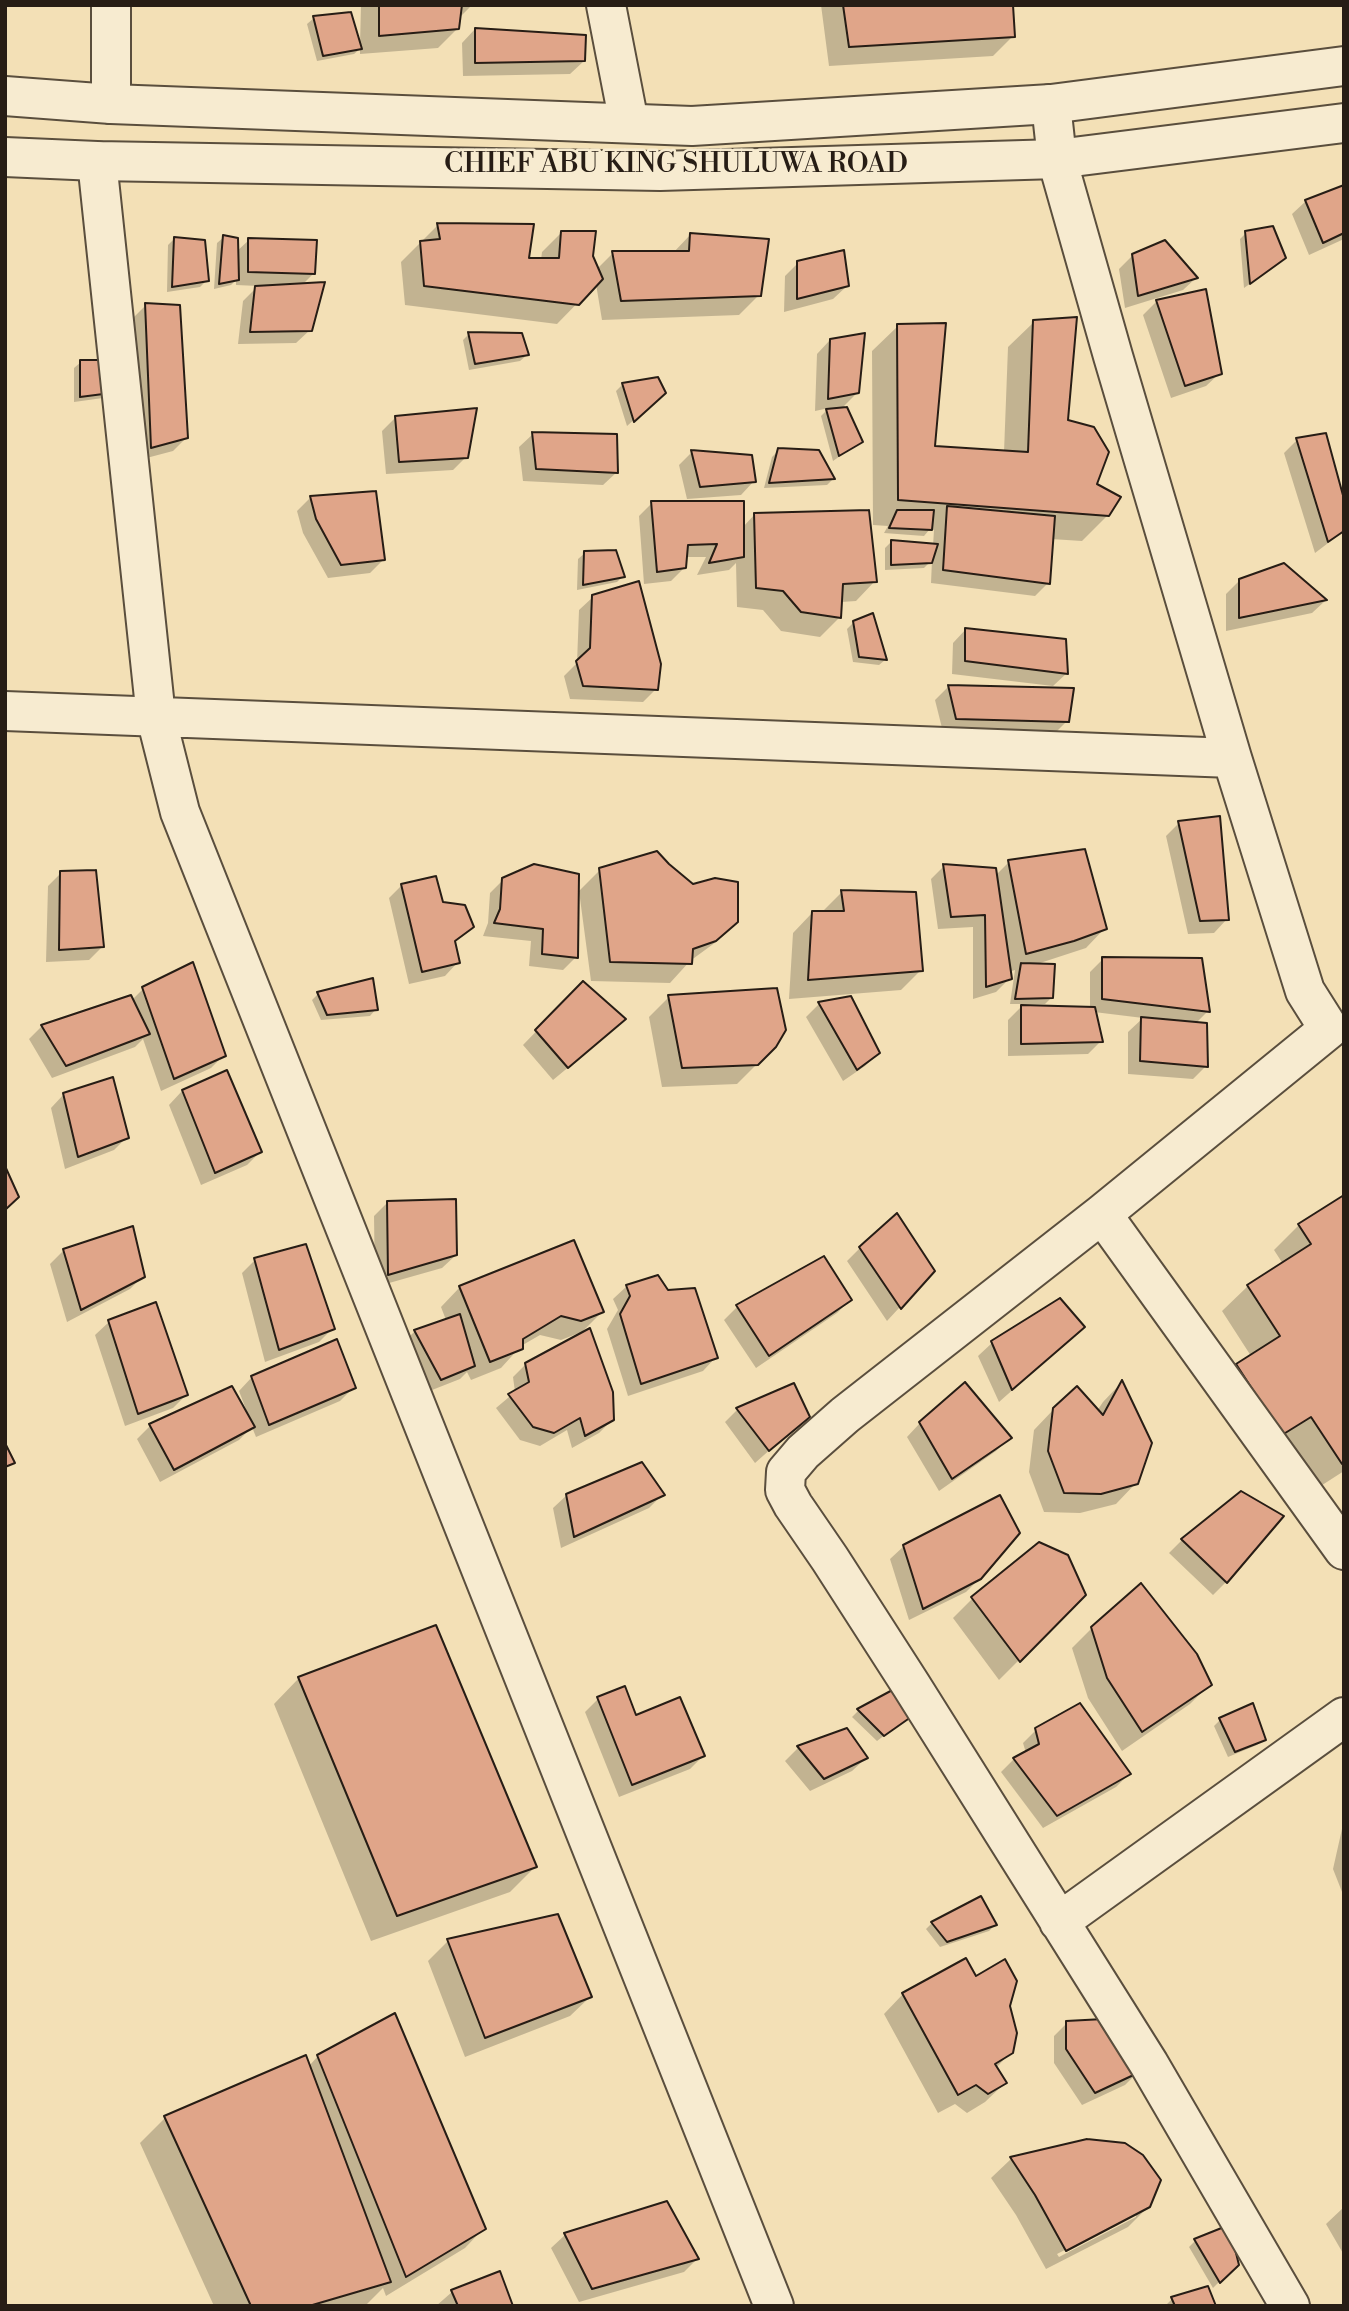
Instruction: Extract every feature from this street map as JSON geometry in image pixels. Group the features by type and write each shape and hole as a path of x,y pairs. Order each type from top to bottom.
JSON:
{"street":[{"path":"111,5 111,104"},
{"path":"606,5 629,123"},
{"path":"5,96 111,104 692,125 1051,104 1344,66"},
{"path":"1051,104 1057,159 1232,758 1305,991 1336,1034 845,1415 803,1452 786,1472 785,1490 1149,2064 1290,2306"},
{"name":"CHIEF ABU KING SHULUWA ROAD","path":"5,158 660,171 1057,159 1344,123"},
{"path":"97,161 156,717 180,812 774,2306"},
{"path":"5,711 1232,758"},
{"path":"1102,1214 1344,1550"},
{"path":"1059,1922 1344,1717"}],"building":[{"path":"379,5 462,5 459,29 379,36"},
{"path":"843,5 1013,5 1015,37 849,47"},
{"path":"351,12 362,49 323,56 313,16"},
{"path":"475,28 586,35 585,61 475,63"},
{"path":"1344,185 1344,233 1323,243 1305,200"},
{"path":"437,223 534,224 529,258 559,258 561,231 596,231 593,256 603,279 579,305 424,286 420,241 440,239"},
{"path":"1273,226 1286,258 1250,284 1245,231"},
{"path":"690,233 769,239 761,296 621,301 612,251 689,251"},
{"path":"223,235 238,238 239,280 219,284"},
{"path":"174,237 205,240 209,281 172,287"},
{"path":"248,238 317,240 315,274 248,272"},
{"path":"1165,240 1198,278 1138,296 1132,254"},
{"path":"844,250 849,286 797,299 797,261"},
{"path":"325,282 312,331 250,332 255,286"},
{"path":"1206,289 1222,374 1185,386 1156,300"},
{"path":"145,303 180,305 188,438 151,448"},
{"path":"1077,317 1068,420 1094,427 1109,452 1097,484 1121,497 1109,516 898,500 897,324 946,323 935,446 1028,452 1033,320"},
{"path":"468,332 522,333 529,355 475,364"},
{"path":"865,333 859,393 828,399 830,339"},
{"path":"80,360 102,360 111,393 80,397"},
{"path":"658,377 666,393 634,422 622,383"},
{"path":"847,407 863,442 839,456 826,409"},
{"path":"477,408 468,458 399,462 395,416"},
{"path":"532,432 617,434 618,473 536,469"},
{"path":"1326,433 1344,499 1344,531 1328,542 1296,438"},
{"path":"778,448 819,450 835,479 769,483"},
{"path":"691,450 752,455 756,482 700,487"},
{"path":"376,491 385,560 341,565 316,519 310,496"},
{"path":"651,501 744,501 744,557 709,563 717,544 688,545 686,568 657,572"},
{"path":"947,506 1055,516 1050,584 943,570"},
{"path":"869,510 877,582 843,584 841,618 801,612 783,591 756,588 754,513"},
{"path":"897,510 934,510 932,530 889,528"},
{"path":"891,540 938,544 932,563 891,565"},
{"path":"616,550 625,577 583,585 584,551"},
{"path":"1284,563 1327,600 1239,618 1239,579"},
{"path":"639,581 661,664 658,690 583,686 576,661 590,648 592,595"},
{"path":"873,613 887,660 859,657 853,621"},
{"path":"965,628 1066,639 1068,674 965,661"},
{"path":"948,685 1074,688 1069,722 956,719"},
{"path":"1220,816 1229,920 1200,921 1178,821"},
{"path":"1085,849 1107,929 1026,954 1008,860"},
{"path":"657,851 693,884 715,878 738,882 738,922 716,941 693,949 692,964 610,962 599,868"},
{"path":"534,864 579,874 578,958 542,954 543,929 494,923 500,909 502,878"},
{"path":"943,864 996,868 1012,979 986,987 985,915 951,917"},
{"path":"96,870 104,947 59,950 60,871"},
{"path":"436,876 443,902 465,905 474,927 455,941 460,963 422,972 401,884"},
{"path":"841,890 916,892 923,971 808,980 812,911 844,911"},
{"path":"1102,957 1202,958 1210,1012 1102,999"},
{"path":"193,962 226,1056 174,1079 142,987"},
{"path":"1021,963 1055,964 1053,998 1015,999"},
{"path":"373,978 378,1010 327,1015 317,992"},
{"path":"583,981 626,1019 568,1068 535,1030"},
{"path":"777,988 786,1030 776,1047 758,1065 682,1068 668,995"},
{"path":"131,995 150,1034 66,1066 41,1025"},
{"path":"851,996 880,1053 857,1070 818,1002"},
{"path":"1021,1005 1095,1007 1103,1042 1021,1044"},
{"path":"1141,1017 1207,1023 1208,1067 1140,1061"},
{"path":"227,1070 262,1152 215,1173 182,1090"},
{"path":"113,1077 129,1138 78,1157 63,1093"},
{"path":"5,1166 19,1197 5,1210"},
{"path":"1344,1195 1342,1464 1311,1417 1282,1435 1236,1364 1280,1336 1247,1285 1311,1244 1298,1224"},
{"path":"456,1199 457,1255 388,1275 387,1201"},
{"path":"897,1213 935,1271 901,1309 859,1247"},
{"path":"133,1226 145,1277 81,1310 63,1249"},
{"path":"574,1240 604,1312 581,1321 561,1316 523,1339 523,1349 490,1362 459,1286"},
{"path":"306,1244 335,1329 279,1350 254,1258"},
{"path":"824,1256 852,1300 769,1356 736,1305"},
{"path":"658,1275 668,1290 695,1288 718,1358 641,1384 620,1314 630,1296 626,1285"},
{"path":"1060,1298 1085,1327 1012,1390 991,1341"},
{"path":"156,1302 188,1395 138,1414 108,1320"},
{"path":"460,1314 475,1366 441,1380 414,1330"},
{"path":"590,1328 613,1392 614,1420 585,1436 580,1418 554,1433 533,1427 508,1394 529,1382 525,1363"},
{"path":"337,1339 356,1388 269,1425 251,1376"},
{"path":"1122,1380 1152,1443 1138,1484 1101,1494 1064,1493 1048,1451 1053,1408 1077,1386 1103,1415"},
{"path":"965,1382 1012,1438 952,1479 919,1422"},
{"path":"794,1383 810,1417 769,1451 736,1408"},
{"path":"232,1386 255,1427 174,1470 149,1424"},
{"path":"5,1443 15,1463 5,1467"},
{"path":"642,1462 665,1495 574,1537 566,1494"},
{"path":"1241,1491 1284,1516 1227,1583 1181,1539"},
{"path":"1000,1495 1020,1533 981,1579 923,1609 903,1545"},
{"path":"1039,1542 1068,1555 1086,1595 1020,1662 971,1597"},
{"path":"1141,1583 1197,1654 1212,1685 1142,1732 1107,1678 1091,1627"},
{"path":"436,1625 537,1867 397,1916 298,1677"},
{"path":"625,1686 636,1715 680,1697 705,1756 632,1785 597,1697"},
{"path":"898,1687 911,1717 884,1736 857,1709"},
{"path":"1080,1703 1131,1774 1057,1816 1013,1758 1039,1744 1035,1728"},
{"path":"1253,1703 1266,1740 1235,1752 1219,1718"},
{"path":"847,1728 868,1758 824,1779 797,1746"},
{"path":"981,1896 997,1925 947,1942 931,1922"},
{"path":"558,1914 592,1997 485,2038 447,1939"},
{"path":"966,1958 976,1976 1005,1959 1017,1981 1010,2006 1017,2033 1013,2053 995,2064 1007,2083 988,2094 976,2085 958,2095 902,1993"},
{"path":"395,2013 486,2229 406,2277 317,2055"},
{"path":"1104,2019 1140,2072 1095,2093 1066,2049 1066,2021"},
{"path":"306,2055 391,2282 309,2306 251,2306 164,2116"},
{"path":"1087,2139 1125,2143 1143,2155 1161,2180 1150,2207 1066,2251 1010,2157"},
{"path":"667,2201 699,2259 592,2289 564,2233"},
{"path":"1229,2225 1239,2265 1220,2283 1194,2239"},
{"path":"500,2271 513,2306 458,2306 451,2290"},
{"path":"1208,2286 1216,2306 1175,2306 1171,2297"}]}
